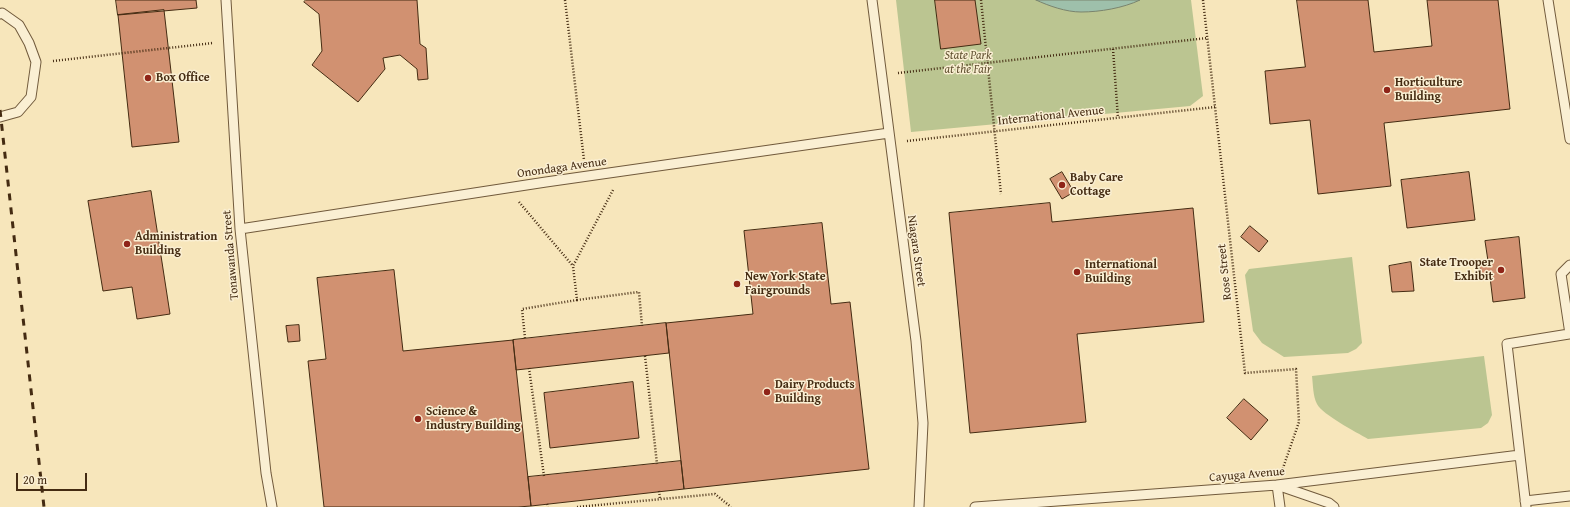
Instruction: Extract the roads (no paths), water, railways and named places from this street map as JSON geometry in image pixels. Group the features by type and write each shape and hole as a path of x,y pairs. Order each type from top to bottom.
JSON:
{"lane":[{"name":"Tonawanda Street","path":"226,0 240,229 266,473 272,507"},
{"name":"Niagara Street","path":"872,0 916,341 923,423 919,507"},
{"path":"1548,0 1567,103 1570,139"},
{"path":"0,14 2,13 19,25 29,43 36,62 31,97 18,112 0,117"},
{"name":"Onondaga Avenue","path":"240,229 586,176 889,133"},
{"path":"1570,264 1561,274 1569,334 1507,344 1526,504 1570,496"},
{"name":"Cayuga Avenue","path":"975,507 1277,485 1520,455"},
{"path":"1280,507 1277,485 1329,503 1334,507"}],"railway":[{"path":"0,110 44,507"}],"place":[{"name":"Box Office","path":"148,78"},
{"name":"Horticulture Building","path":"1387,90"},
{"name":"Baby Care Cottage","path":"1062,185"},
{"name":"Administration Building","path":"127,244"},
{"name":"State Trooper Exhibit","path":"1501,270"},
{"name":"International Building","path":"1077,272"},
{"name":"New York State Fairgrounds","path":"737,284"},
{"name":"Dairy Products Building","path":"767,392"},
{"name":"Science & Industry Building","path":"418,419"}],"park label":[{"name":"State Park at the Fair","path":"968,63"}]}
